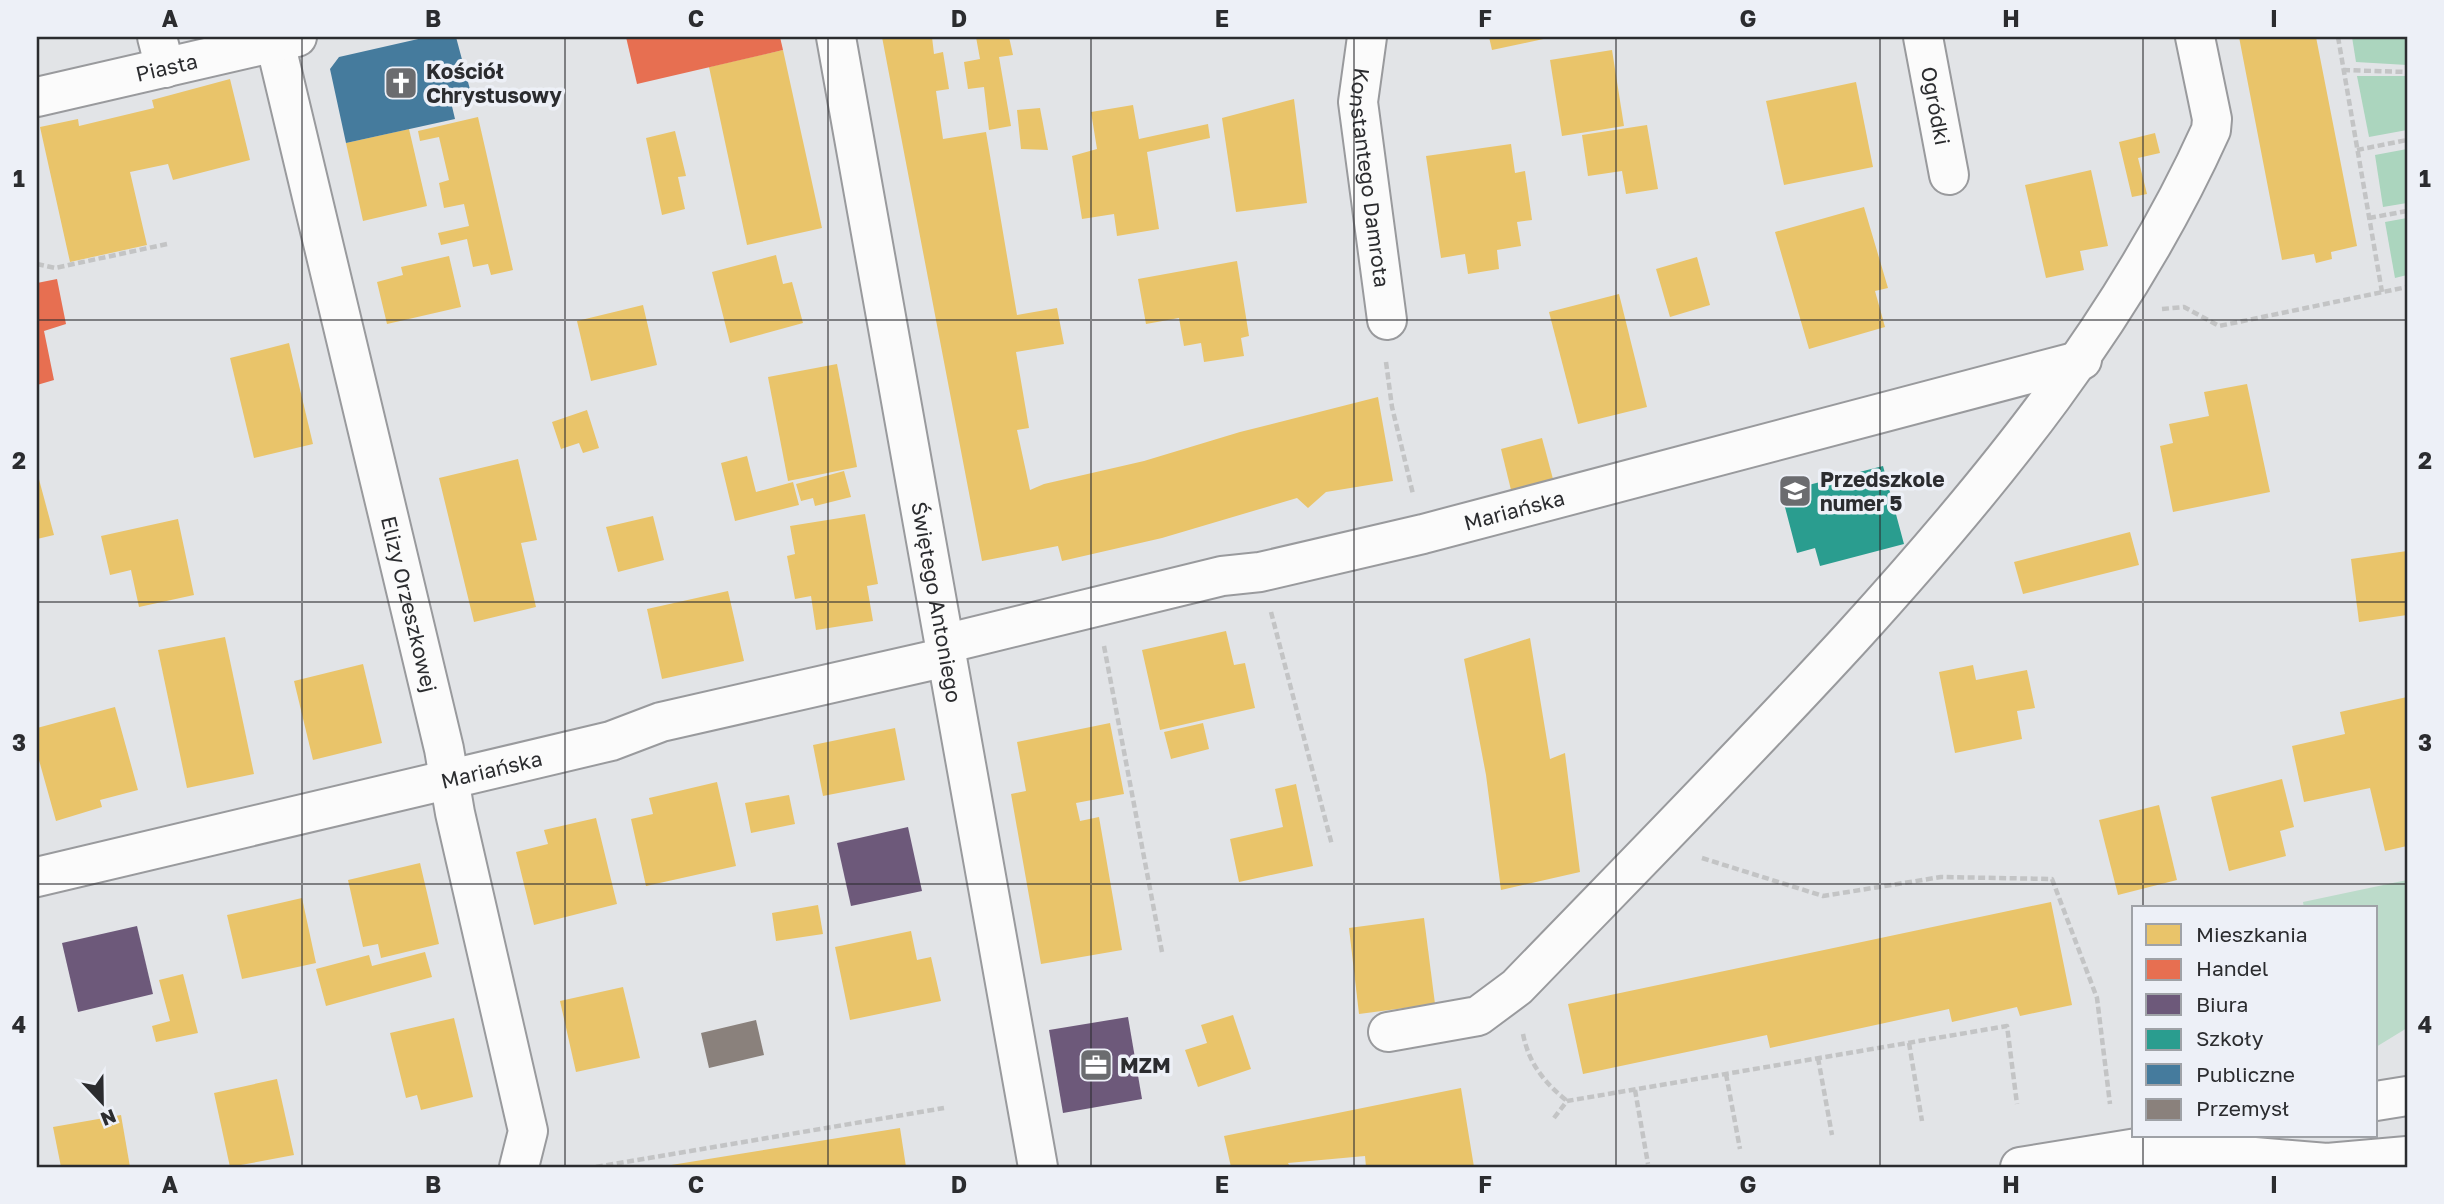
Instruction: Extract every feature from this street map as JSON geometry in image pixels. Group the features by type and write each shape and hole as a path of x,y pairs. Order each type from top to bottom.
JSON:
{"street":[{"name":"Świętego Antoniego","path":"836,37 1038,1167"},
{"name":"Konstantego Damrota","path":"1367,37 1358,102 1387,320"},
{"name":"Ogródki","path":"1923,37 1949,175"},
{"path":"1388,1032 1478,1016 1517,987 1777,719 1918,565 2011,453 2082,360 2111,314 2151,248 2211,130 2212,119 2195,37"},
{"name":"Piasta","path":"37,97 161,52 286,39"},
{"name":"Elizy Orzeszkowej","path":"286,39 528,1131 519,1167"},
{"name":"Mariańska","path":"37,877 611,741 661,722 946,650 1096,607 1222,576 1260,572 1423,534 2082,360"},
{"path":"2378,1101 2407,1096"},
{"path":"2150,1158 2195,1138"},
{"path":"2020,1167 2150,1158 2327,1163 2407,1156"}],"path":[{"path":"2338,37 2382,292"},
{"path":"2343,70 2407,72"},
{"path":"2357,150 2407,140"},
{"path":"2369,218 2407,211"},
{"path":"37,264 55,268 167,244"},
{"path":"2111,314 2184,307 2219,326 2407,287"},
{"path":"1387,320 1382,335 1392,407 1423,534"},
{"path":"1260,572 1332,845"},
{"path":"1096,607 1162,952"},
{"path":"1656,843 1823,896 1941,877 2052,880 2097,998 2110,1104"},
{"path":"1517,987 1526,1046 1534,1067 1546,1084 1567,1101"},
{"path":"1554,1118 1567,1101 2007,1026 2017,1104"},
{"path":"1909,1043 1922,1122"},
{"path":"1818,1058 1832,1135"},
{"path":"1726,1074 1740,1149"},
{"path":"1635,1090 1648,1164"},
{"path":"596,1167 944,1108"}],"green space":[{"path":"2352,37 2407,37 2407,65 2356,62"},
{"path":"2357,76 2407,76 2407,130 2369,137"},
{"path":"2407,149 2407,203 2383,207 2375,155"},
{"path":"2407,218 2407,275 2395,278 2385,222"},
{"path":"2407,880 2407,1028 2378,1046 2378,906 2304,906 2303,902"}],"building: Mieszkania":[{"path":"882,37 932,37 934,54 943,52 949,89 936,91 943,139 986,132 1017,315 1057,308 1064,344 1016,352 1029,428 1017,430 1030,490 1044,484 1144,461 1240,432 1378,397 1393,481 1326,492 1308,508 1297,498 1162,538 1062,561 1058,546 982,561"},
{"path":"976,37 1009,37 1013,55 999,57 1011,126 989,130 984,87 968,89 964,62 980,59"},
{"path":"1489,37 1548,37 1548,38 1492,50"},
{"path":"2239,37 2316,37 2357,246 2331,252 2332,259 2316,263 2314,254 2282,260"},
{"path":"783,50 822,228 747,245 709,67"},
{"path":"1612,50 1624,126 1562,136 1550,60"},
{"path":"230,79 250,160 173,180 168,164 130,172 147,245 70,262 40,127 78,119 79,126 154,108 152,100"},
{"path":"1856,82 1873,167 1784,185 1766,101"},
{"path":"1294,99 1307,203 1236,212 1222,118"},
{"path":"1133,105 1139,139 1208,124 1210,138 1147,152 1159,229 1117,236 1114,214 1082,219 1072,156 1097,149 1091,112"},
{"path":"1040,108 1048,150 1021,149 1017,110"},
{"path":"478,117 513,270 491,275 488,264 473,267 467,239 441,245 438,233 469,226 464,204 444,208 439,183 449,180 439,137 420,141 418,131"},
{"path":"1647,125 1658,189 1626,194 1622,171 1588,176 1582,135"},
{"path":"409,129 427,206 363,221 346,143"},
{"path":"675,131 686,176 678,177 685,209 662,215 646,138"},
{"path":"2155,133 2160,153 2138,158 2147,194 2132,197 2119,142"},
{"path":"1511,144 1515,173 1525,171 1532,220 1517,222 1521,246 1497,250 1499,269 1468,274 1465,254 1441,258 1426,156"},
{"path":"2091,170 2108,246 2080,251 2084,270 2046,278 2025,185"},
{"path":"1864,207 1888,288 1875,291 1885,327 1809,349 1775,232"},
{"path":"776,255 783,284 792,282 803,323 730,343 712,272"},
{"path":"449,256 461,307 387,324 377,282 403,275 401,267"},
{"path":"1697,257 1710,305 1670,317 1656,269"},
{"path":"1237,261 1249,336 1241,338 1244,356 1204,362 1201,343 1184,346 1179,318 1146,324 1138,279"},
{"path":"1619,294 1647,407 1578,424 1549,312"},
{"path":"643,305 657,365 591,381 577,321"},
{"path":"289,343 313,444 254,458 230,358"},
{"path":"837,364 857,467 788,481 768,377"},
{"path":"2247,384 2270,492 2173,512 2160,446 2173,443 2169,424 2209,416 2204,392"},
{"path":"587,410 599,448 583,453 579,443 561,449 552,422"},
{"path":"1542,438 1553,479 1511,490 1501,449"},
{"path":"747,456 756,492 793,482 799,505 735,521 721,463"},
{"path":"518,459 537,540 521,543 536,607 474,622 439,478"},
{"path":"844,471 851,497 815,506 813,498 801,501 796,484"},
{"path":"37,472 54,535 37,539"},
{"path":"865,514 878,584 867,586 873,621 816,630 811,596 795,599 787,556 795,554 790,526"},
{"path":"653,516 664,560 618,572 606,527"},
{"path":"178,519 194,595 139,607 131,570 110,575 101,536"},
{"path":"2130,532 2139,565 2023,594 2014,562"},
{"path":"2407,551 2407,615 2359,622 2351,559"},
{"path":"728,591 744,661 662,679 647,609"},
{"path":"1226,631 1234,665 1245,663 1255,708 1160,730 1142,650"},
{"path":"225,637 254,774 187,788 158,650"},
{"path":"1530,638 1550,759 1565,753 1580,872 1501,890 1486,775 1464,659"},
{"path":"363,664 382,743 313,760 294,681"},
{"path":"1973,665 1976,680 2027,670 2035,708 2017,711 2022,739 1955,753 1939,672"},
{"path":"2407,697 2407,846 2385,851 2370,788 2304,802 2292,746 2345,734 2340,712"},
{"path":"115,707 138,790 100,800 102,807 56,821 37,753 37,728"},
{"path":"1110,723 1124,794 1076,803 1080,821 1099,817 1122,950 1041,964 1011,794 1026,791 1017,742"},
{"path":"1203,723 1209,749 1171,759 1164,732"},
{"path":"895,728 905,780 823,796 813,745"},
{"path":"2282,779 2294,827 2280,831 2286,856 2229,871 2211,797"},
{"path":"717,782 736,866 646,886 631,819 653,814 649,798"},
{"path":"1296,784 1313,866 1239,882 1230,839 1283,827 1275,789"},
{"path":"789,795 795,824 751,833 745,803"},
{"path":"2159,805 2177,880 2118,895 2099,820"},
{"path":"596,818 617,904 534,925 516,852 548,844 544,830"},
{"path":"420,863 439,944 381,958 378,944 363,947 348,880"},
{"path":"302,898 316,963 242,979 227,915"},
{"path":"2051,902 2072,1005 2020,1016 2017,1007 1952,1022 1949,1009 1770,1048 1767,1035 1583,1074 1568,1004"},
{"path":"818,905 823,934 776,941 772,913"},
{"path":"1424,918 1435,1004 1359,1014 1349,928"},
{"path":"911,931 917,960 931,957 941,1001 850,1020 835,947"},
{"path":"425,952 432,977 326,1006 316,969 369,955 372,966"},
{"path":"183,974 198,1033 156,1042 152,1026 170,1021 159,980"},
{"path":"623,987 640,1058 576,1072 560,1001"},
{"path":"1233,1015 1251,1069 1198,1087 1185,1050 1207,1043 1201,1025"},
{"path":"454,1018 473,1097 421,1110 417,1095 406,1098 390,1033"},
{"path":"277,1079 294,1155 230,1167 214,1093"},
{"path":"1461,1088 1474,1167 1366,1167 1365,1156 1288,1163 1290,1167 1231,1167 1224,1136"},
{"path":"121,1115 130,1167 61,1167 53,1127"},
{"path":"900,1128 906,1167 665,1167 665,1166"}],"building: Handel":[{"path":"626,37 780,37 783,50 637,84"},
{"path":"57,279 66,324 44,331 54,380 37,385 37,283"}],"building: Biura":[{"path":"908,827 922,891 851,906 837,843"},
{"path":"137,926 153,994 78,1012 62,943"},
{"name":"MZM","path":"1128,1017 1142,1099 1063,1113 1049,1030"}],"building: Szkoły":[{"path":"1883,466 1904,544 1820,566 1815,548 1797,553 1781,492"}],"building: Publiczne":[{"name":"Kościół Chrystusowy","path":"427,37 456,37 472,97 451,102 455,119 346,143 330,69 339,57"}],"building: Przemysł":[{"path":"756,1020 764,1055 709,1068 701,1033"}],"place":[{"name":"Kościół Chrystusowy","path":"401,83"},
{"name":"Przedszkole numer 5","path":"1795,491"},
{"name":"MZM","path":"1096,1065"}]}
